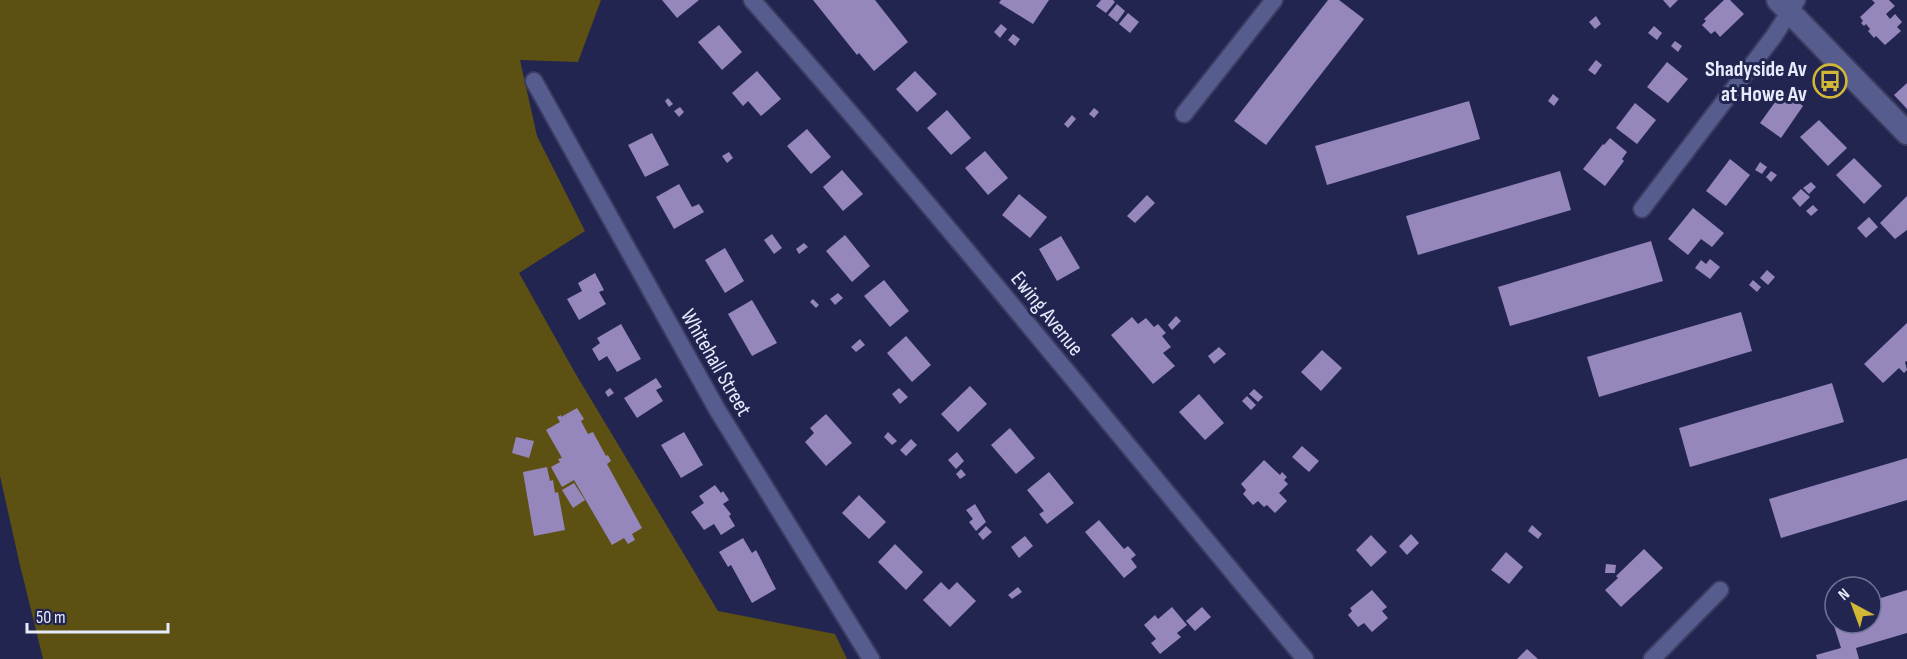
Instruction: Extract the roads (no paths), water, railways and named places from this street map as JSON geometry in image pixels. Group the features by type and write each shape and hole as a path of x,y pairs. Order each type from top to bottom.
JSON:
{"street":[{"name":"Ewing Avenue","path":"752,0 851,112 994,281 1160,487 1305,659"},
{"path":"1184,114 1274,0"},
{"path":"1642,209 1789,4 1907,133"},
{"name":"Whitehall Street","path":"534,81 718,411 871,659"},
{"path":"1652,659 1720,590"}],"place":[{"name":"Shadyside Av at Howe Av","path":"1830,81"}]}
